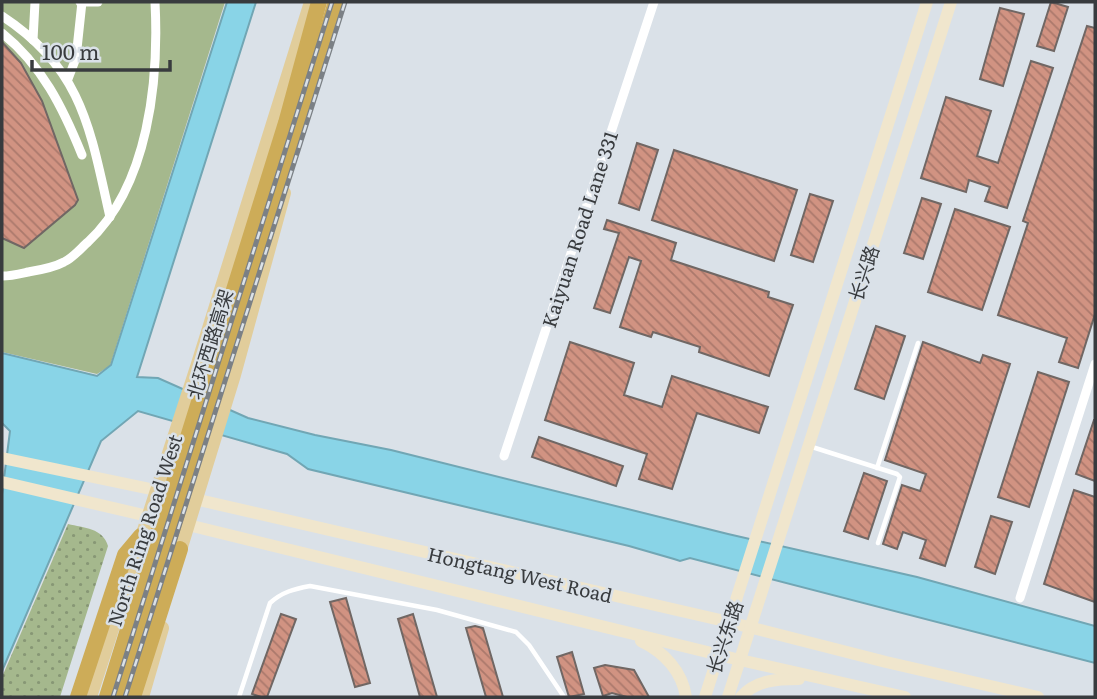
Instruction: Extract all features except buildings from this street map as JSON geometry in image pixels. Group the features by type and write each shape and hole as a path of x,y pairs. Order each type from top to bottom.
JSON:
{"highway":[{"name":"北环西路高架","path":"107,697 286,123 319,2"},
{"name":"北环西路高架","path":"132,696 336,2"},
{"path":"78,697 125,555 141,536"},
{"path":"132,696 180,549"}],"main road":[{"name":"North Ring Road West","path":"90,697 312,2"},
{"name":"North Ring Road West","path":"180,549 343,2"},
{"name":"长兴路","path":"744,577 927,2"},
{"name":"长兴路","path":"776,545 951,2"},
{"name":"Hongtang West Road","path":"2,458 157,489 1038,697"},
{"name":"Hongtang West Road","path":"2,482 740,660 905,697"},
{"name":"长兴东路","path":"728,697 776,545"},
{"name":"长兴东路","path":"705,697 744,577"},
{"path":"612,628 653,646 665,657 678,672 686,697"},
{"path":"741,697 762,682 785,679 827,680"}],"street":[{"path":"33,40 35,2"},
{"path":"68,79 76,58 81,2 98,2"},
{"path":"2,276 49,268 67,261 93,237 110,216 126,189 144,135 156,60 155,2"},
{"name":"Kaiyuan Road Lane 331","path":"504,456 654,2"},
{"path":"2,16 33,40 68,79 88,124 110,216"},
{"path":"2,33 20,47 47,81 82,155"},
{"path":"1020,598 1095,364"}],"lane":[{"path":"877,468 918,342"},
{"path":"808,446 900,477 878,543"},
{"path":"239,697 270,603 280,594 310,586 437,610 516,632 529,645 564,697"}],"green space":[{"path":"2,2 225,2 110,366 97,374 2,352"},
{"path":"68,524 97,532 106,540 108,546 60,697 2,697 2,677"}],"water":[{"path":"227,2 256,2 137,377 158,378 248,418 917,577 1095,626 1095,663 690,558 680,561 629,546 308,469 287,454 138,411 101,441 2,671 2,494 10,431 2,423 2,353 97,376 111,365"}],"railway":[{"path":"113,697 332,2"},
{"path":"125,697 345,2"}]}
